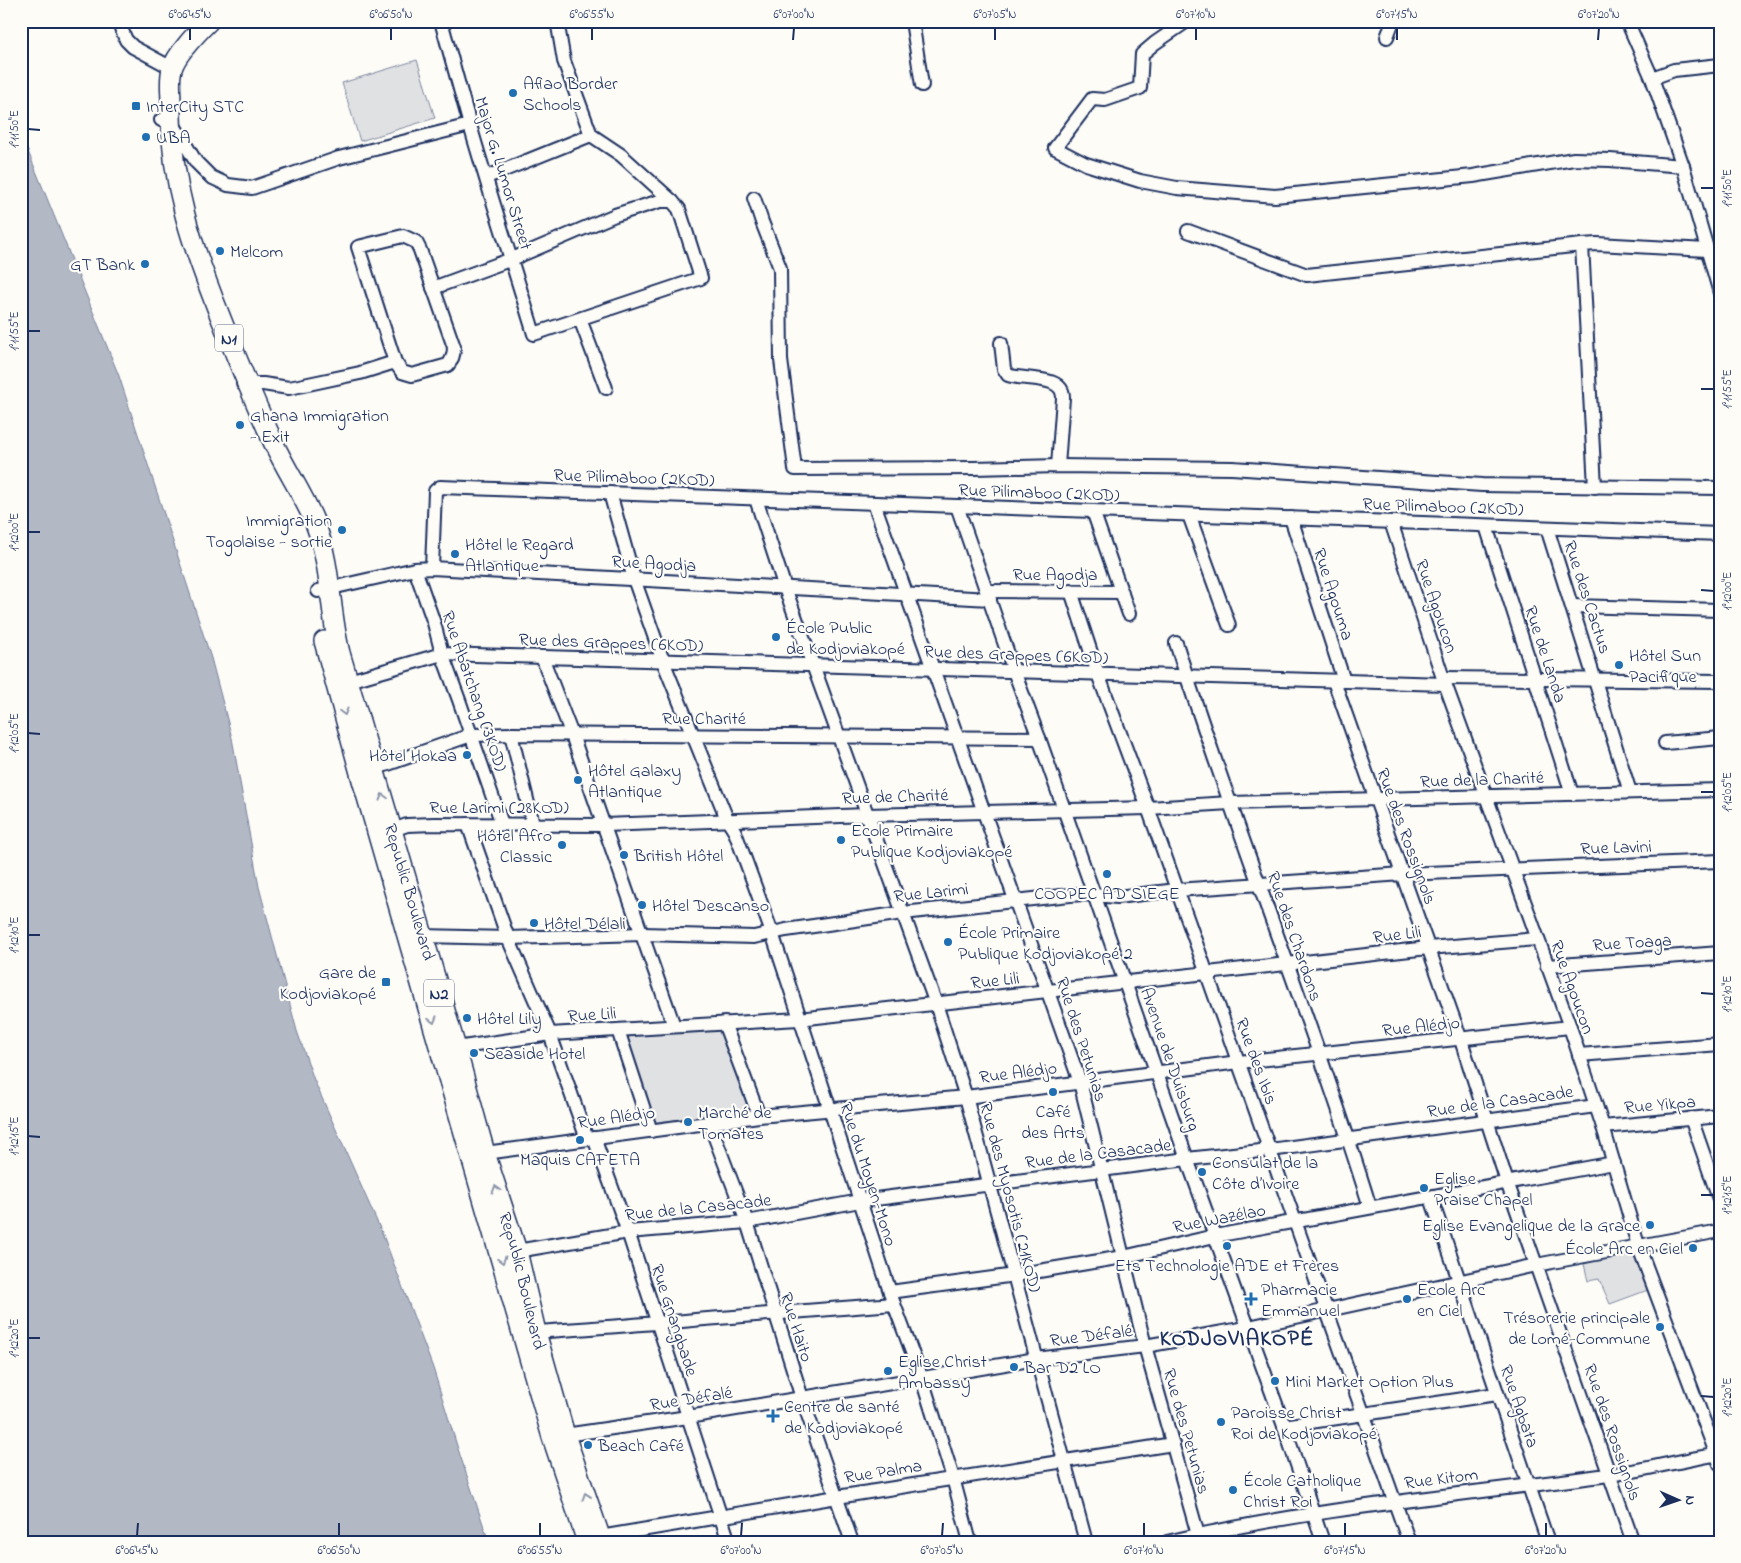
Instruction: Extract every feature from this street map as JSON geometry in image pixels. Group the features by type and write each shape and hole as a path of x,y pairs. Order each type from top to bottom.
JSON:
{"highway":[{"path":"167,66 181,35 193,21"},
{"path":"167,66 208,21"},
{"name":"N1","path":"167,66 166,121 187,228 244,384 272,448"},
{"name":"Republic Boulevard","path":"272,448 300,491 316,526 328,569 324,590 324,640 367,771 559,1436 596,1540"},
{"name":"Republic Boulevard","path":"324,590 349,681 367,771"},
{"name":"Republic Boulevard","path":"385,832 422,936 456,1048 478,1154 517,1251 559,1436"}],"street":[{"path":"118,21 126,40 133,47 167,66"},
{"name":"Major G. Lumor Street","path":"441,21 470,125 534,334 580,318"},
{"path":"558,21 564,61 591,135 621,155 679,209 702,278 580,318 606,388"},
{"path":"912,21 922,85"},
{"path":"1187,21 1142,54 1140,88 1105,100 1092,99 1055,148 1086,164 1140,181 1177,188 1275,196 1473,176 1574,159 1683,166"},
{"path":"1387,37 1393,21"},
{"path":"1627,21 1652,78 1683,166 1720,293"},
{"path":"1652,78 1674,70 1720,65"},
{"path":"166,121 185,143 196,162 211,177 228,184 252,188 339,158 470,125"},
{"path":"487,177 591,135"},
{"path":"754,198 780,268 781,360 795,470 1058,466 1232,468 1482,485 1720,488"},
{"path":"434,288 512,259 615,216 660,201 672,201"},
{"path":"1188,231 1307,275 1597,244 1707,250"},
{"path":"403,236 410,238 416,242 420,250 434,288 454,347 452,360 444,366 412,375 402,372 395,362 358,246 395,237 403,236"},
{"path":"1582,245 1595,486"},
{"path":"1001,343 1004,369 1008,375 1055,383 1063,391 1058,466"},
{"path":"244,384 263,384 289,388 360,374 395,362"},
{"name":"Rue Pilimaboo (2KOD)","path":"432,568 435,491 440,487 1720,534"},
{"name":"Rue du Moyen-Mono","path":"610,494 634,579 663,661 727,819 738,838 772,933 894,1304 922,1379 953,1478 970,1542"},
{"name":"Rue des Myosotis (21KOD)","path":"756,499 785,588 936,1004 966,1097 1086,1542"},
{"name":"Rue des Petunias","path":"874,503 1080,1082 1145,1346 1199,1538"},
{"name":"Avenue de Duisburg","path":"957,506 1187,1159 1284,1426 1323,1542"},
{"name":"Rue Agodja","path":"1093,511 1130,614"},
{"path":"1189,515 1229,625"},
{"name":"Rue Agouma","path":"1291,518 1339,681"},
{"name":"Rue Agoucon","path":"1390,522 1444,681 1570,1027 1603,1127 1638,1246 1719,1457"},
{"name":"Rue de Landa","path":"1486,526 1572,794"},
{"name":"Rue des Cactus","path":"1547,528 1630,792"},
{"name":"Rue Agodja","path":"324,590 415,569 432,568 906,594 989,595 1122,592"},
{"name":"Rue Abatchang (3KOD)","path":"415,569 434,623 442,654 502,824"},
{"name":"Rue des Ibis","path":"1071,592 1098,674 1148,808 1409,1542"},
{"path":"1572,606 1720,610"},
{"name":"Rue des Chardons","path":"1176,643 1186,677 1348,1139 1370,1207"},
{"name":"Rue des Grappes (6KOD)","path":"349,681 442,654 1339,681 1535,679 1720,681"},
{"path":"542,657 572,735 674,1026"},
{"name":"Rue des Rossignols","path":"1339,681 1375,800 1461,1040 1507,1182 1633,1542"},
{"path":"511,734 533,824"},
{"name":"Rue Charité","path":"367,771 471,735 1039,738"},
{"path":"1665,743 1720,738"},
{"name":"Rue de la Charité","path":"1065,810 1148,808 1230,803 1720,790"},
{"name":"Rue de Charité","path":"727,819 1065,810"},
{"name":"Rue Larimi (28KOD)","path":"385,832 407,825 604,825 727,819"},
{"name":"Rue Gnangbade","path":"468,824 508,938 550,1034 628,1232 729,1542"},
{"name":"Rue Lavini","path":"1259,886 1403,874 1720,860"},
{"name":"Rue Larimi","path":"422,936 508,938 643,934 754,938 772,933 903,912 1083,894 1117,897 1177,890 1259,886"},
{"name":"Rue Lili","path":"456,1048 550,1034 799,1019 1428,948 1537,939"},
{"name":"Rue Toaga","path":"1548,966 1720,953"},
{"path":"724,1023 758,1116"},
{"name":"Rue Alédjo","path":"478,1154 758,1116 966,1097 1239,1062 1570,1027"},
{"path":"618,1030 651,1130"},
{"path":"1579,1055 1720,1044"},
{"name":"Rue de la Casacade","path":"517,1251 628,1232 747,1222 860,1202 989,1184 1270,1150 1596,1106"},
{"name":"Rue Yikpa","path":"1603,1127 1720,1116"},
{"path":"1691,1118 1720,1202"},
{"name":"Rue Haito","path":"709,1122 747,1222 774,1313 852,1542"},
{"name":"Rue Wazélao","path":"890,1292 1015,1275 1123,1257 1215,1236 1614,1163"},
{"name":"Rue Agbata","path":"1431,1198 1548,1542"},
{"name":"Rue Défalé","path":"559,1436 688,1417 1036,1359 1145,1346 1248,1328 1536,1265 1720,1231"},
{"path":"536,1332 658,1324 894,1304"},
{"path":"1284,1426 1498,1394"},
{"name":"Rue Palma","path":"596,1540 836,1496 1173,1444"},
{"name":"Rue Kitom","path":"1167,1542 1199,1538 1258,1522 1610,1474 1719,1457"}],"shaded area":[{"path":"417,60 435,118 360,141 342,83"},
{"path":"21,134 119,376 211,658 232,738 259,887 297,1031 314,1080 383,1235 433,1368 489,1542 21,1542"},
{"path":"723,1030 754,1110 651,1123 622,1036"},
{"path":"1636,1249 1648,1290 1610,1304 1599,1279 1588,1281 1584,1264"}],"place":[{"name":"Aflao Border Schools","path":"513,93"},
{"name":"InterCity STC","path":"136,106"},
{"name":"UBA","path":"146,137"},
{"name":"Melcom","path":"220,251"},
{"name":"GT Bank","path":"145,264"},
{"name":"Ghana Immigration - Exit","path":"240,425"},
{"name":"Immigration Togolaise - sortie","path":"342,530"},
{"name":"Hôtel le Regard Atlantique","path":"455,554"},
{"name":"École Public de Kodjoviakopé","path":"776,637"},
{"name":"Hôtel Sun Pacifique","path":"1619,665"},
{"name":"Hôtel Hokaa","path":"467,755"},
{"name":"Hôtel Galaxy Atlantique","path":"578,780"},
{"name":"Ecole Primaire Publique Kodjoviakopé","path":"841,840"},
{"name":"Hôtel Afro Classic","path":"562,845"},
{"name":"British Hôtel","path":"624,855"},
{"name":"COOPEC AD SIEGE","path":"1107,874"},
{"name":"Hôtel Descanso","path":"642,905"},
{"name":"Hôtel Délali","path":"534,923"},
{"name":"École Primaire Publique Kodjoviakopé 2","path":"948,942"},
{"name":"Gare de Kodjoviakopé","path":"386,982"},
{"name":"Hôtel Lily","path":"467,1018"},
{"name":"Seaside Hotel","path":"474,1053"},
{"name":"Café des Arts","path":"1053,1092"},
{"name":"Marché de Tomates","path":"688,1122"},
{"name":"Maquis CAFETA","path":"580,1140"},
{"name":"Consulat de la Côte d’Ivoire","path":"1202,1172"},
{"name":"Eglise Praise Chapel","path":"1424,1188"},
{"name":"Eglise Evangelique de la Grace","path":"1650,1225"},
{"name":"Ets Technologie ADE et Frères","path":"1227,1246"},
{"name":"École Arc en Ciel","path":"1693,1248"},
{"name":"Pharmacie Emmanuel","path":"1251,1299"},
{"name":"Ecole Arc en Ciel","path":"1407,1299"},
{"name":"Trésorerie principale de Lomé-Commune","path":"1660,1327"},
{"name":"Bar D2 LO","path":"1014,1367"},
{"name":"Eglise Christ Ambassy","path":"888,1371"},
{"name":"Mini Market Option Plus","path":"1275,1381"},
{"name":"Centre de santé de Kodjoviakopé","path":"773,1416"},
{"name":"Paroisse Christ Roi de Kodjoviakopé","path":"1221,1422"},
{"name":"Beach Café","path":"588,1445"},
{"name":"École Catholique Christ Roi","path":"1233,1490"}],"district":[{"name":"KODJOVIAKOPÉ","path":"1237,1337"}]}
